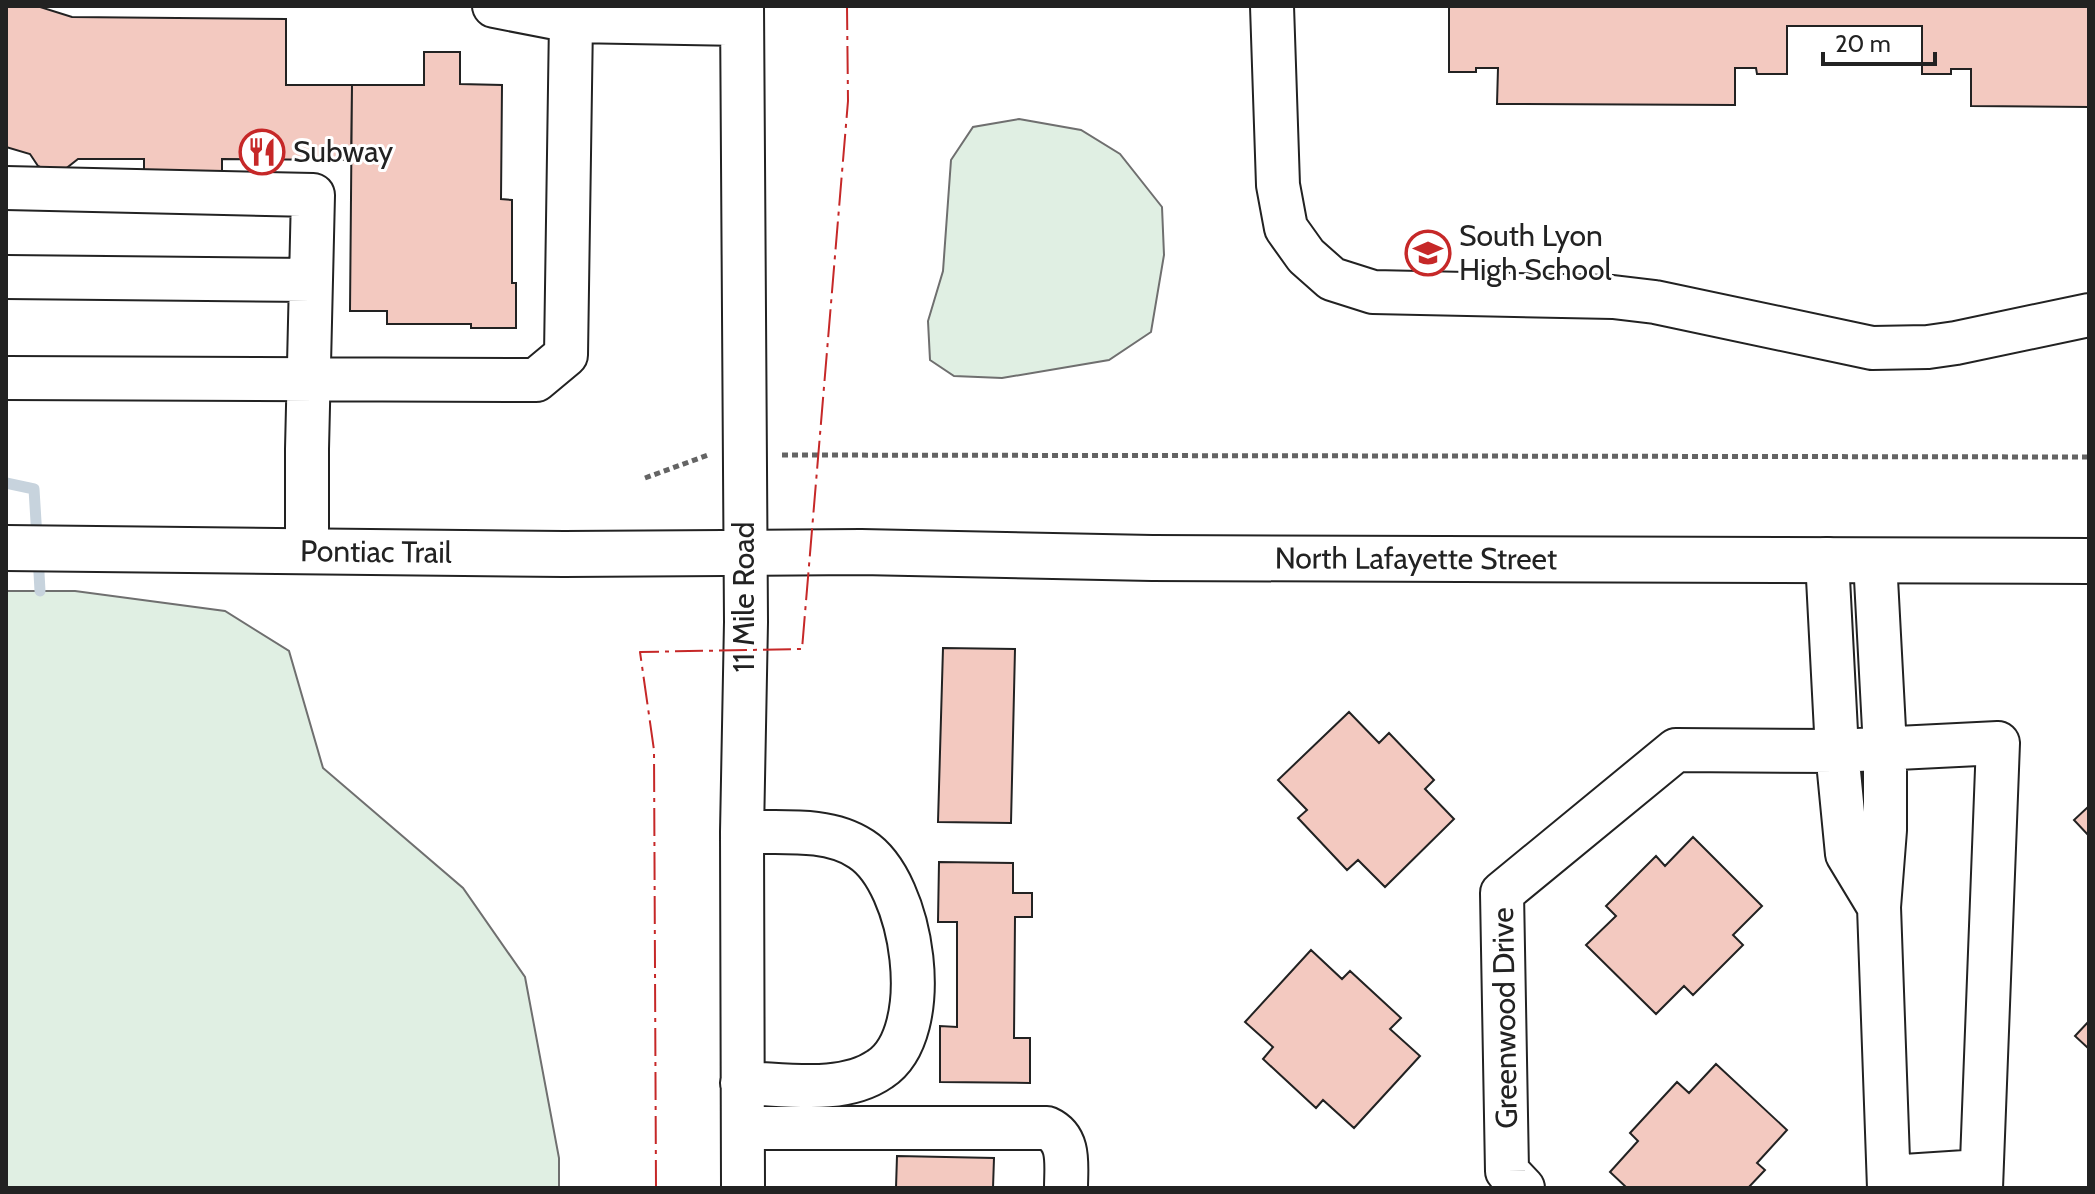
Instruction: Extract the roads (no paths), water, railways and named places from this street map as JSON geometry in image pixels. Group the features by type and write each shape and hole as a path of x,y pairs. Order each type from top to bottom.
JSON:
{"main road":[{"name":"Pontiac Trail","path":"6,548 564,554 744,552"},
{"name":"North Lafayette Street","path":"744,552 1152,558 2089,561"}],"street":[{"path":"494,6 571,21 742,15"},
{"path":"1272,6 1278,185 1286,228 1306,256 1332,279 1373,292 1613,297 1655,302 1872,348 1956,343 2089,315"},
{"name":"11 Mile Road","path":"742,15 743,1188"},
{"path":"6,378 536,380 566,355 571,21"},
{"path":"6,188 313,195 307,551"},
{"path":"6,277 311,280"},
{"path":"1827,559 1837,751 1847,854 1879,907"},
{"path":"1875,560 1885,748 1885,830 1879,907 1889,1182 1981,1179"},
{"name":"Greenwood Drive","path":"1523,1188 1507,1171 1502,893 1676,750 1837,751 1998,743 1981,1179"},
{"path":"742,832 837,837 864,850 891,884 909,931 911,997 905,1039 893,1058 880,1070 864,1078 834,1084 742,1083"},
{"path":"743,1128 1047,1128 1061,1138 1064,1145 1066,1188"}],"waterway":[{"path":"6,483 34,489 37,538"},
{"path":"38,555 40,591"}],"place":[{"name":"Subway","path":"262,152"},
{"name":"South Lyon High School","path":"1428,253"}]}
